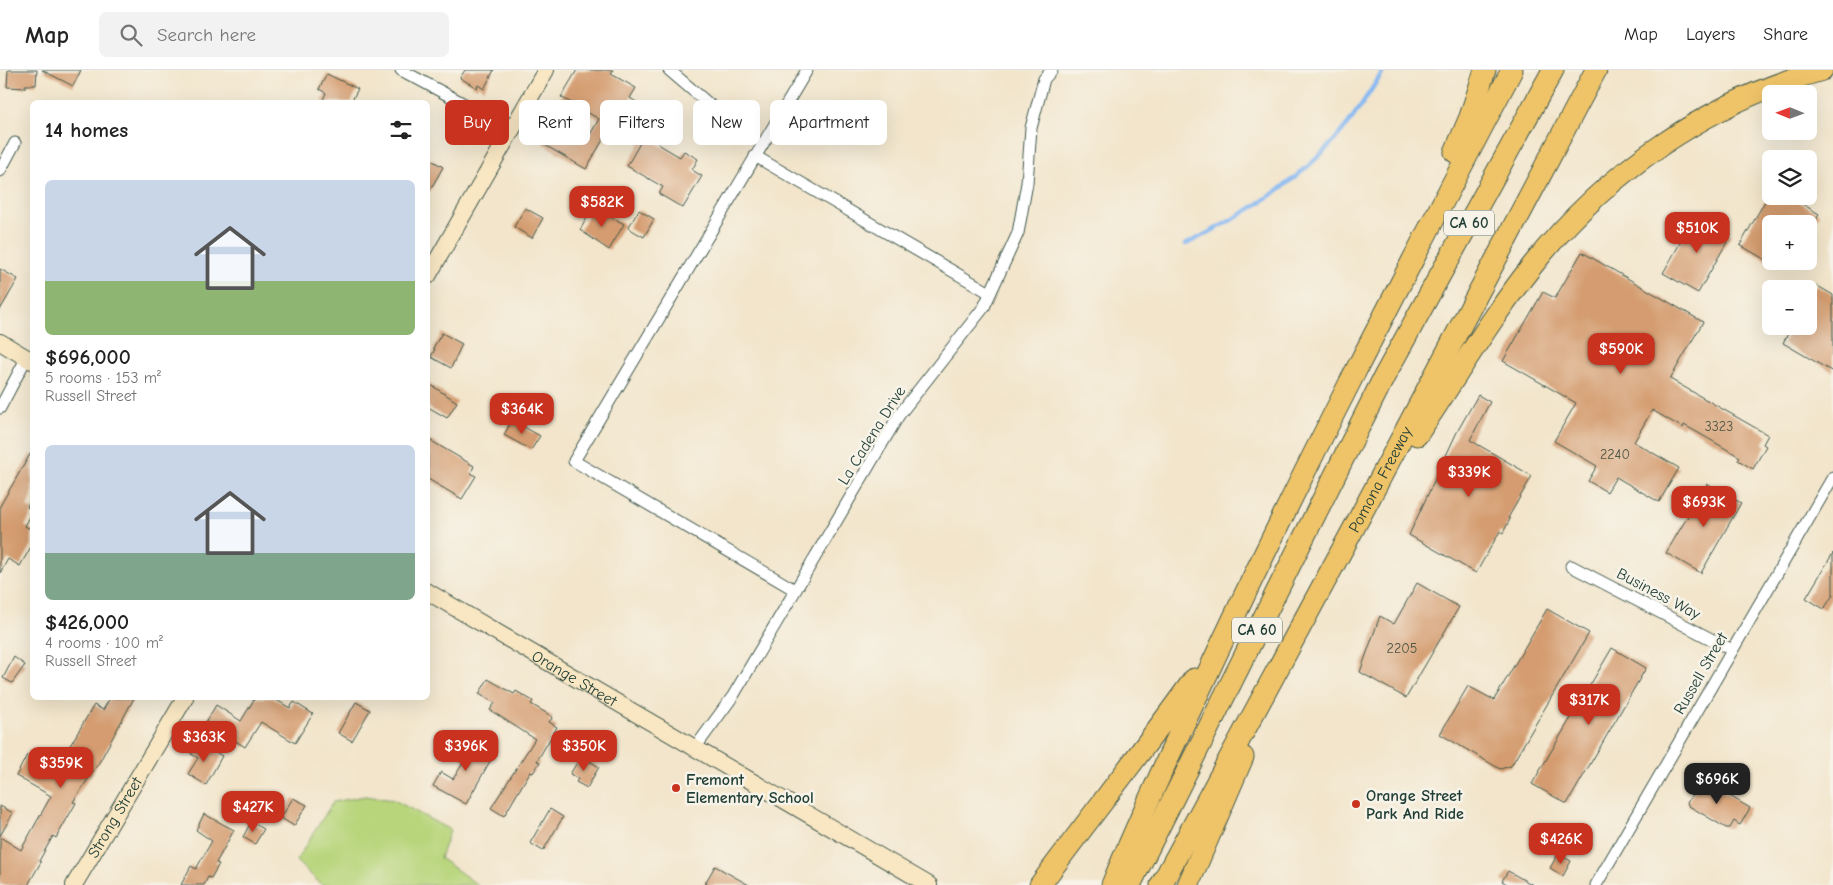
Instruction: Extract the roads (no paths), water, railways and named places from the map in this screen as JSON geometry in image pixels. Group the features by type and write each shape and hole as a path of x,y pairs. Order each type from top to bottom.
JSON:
{"highway":[{"path":"1386,312 1470,117 1484,70"},
{"path":"1112,885 1132,835 1255,570 1512,70"},
{"name":"CA 60","path":"1130,885 1385,375 1553,70"},
{"name":"Pomona Freeway","path":"1161,885 1356,524 1596,70"},
{"path":"1356,524 1532,266 1575,217 1624,173 1677,134 1741,99 1822,70"},
{"path":"1040,885 1113,786 1140,755 1199,671 1255,570"},
{"path":"1188,885 1303,622"}],"street":[{"path":"401,70 511,129"},
{"path":"430,272 546,70"},
{"path":"669,70 704,100"},
{"path":"795,590 574,461 807,70"},
{"name":"La Cadena Drive","path":"695,748 733,696 899,415 984,307 1018,233 1027,182 1031,128 1044,79 1052,70"},
{"path":"0,171 15,144"},
{"path":"756,156 990,293"},
{"path":"0,342 30,359 0,408"},
{"name":"Russell Street","path":"1596,885 1833,477"},
{"name":"Business Way","path":"1571,566 1732,650"},
{"name":"Orange Street","path":"430,593 929,885"},
{"name":"Strong Street","path":"74,885 183,700"}],"waterway":[{"path":"1186,244 1254,207 1296,177 1315,160 1350,121 1384,70"}],"place":[{"name":"Fremont Elementary School","path":"676,788"},
{"name":"Orange Street Park And Ride","path":"1356,804"}]}
